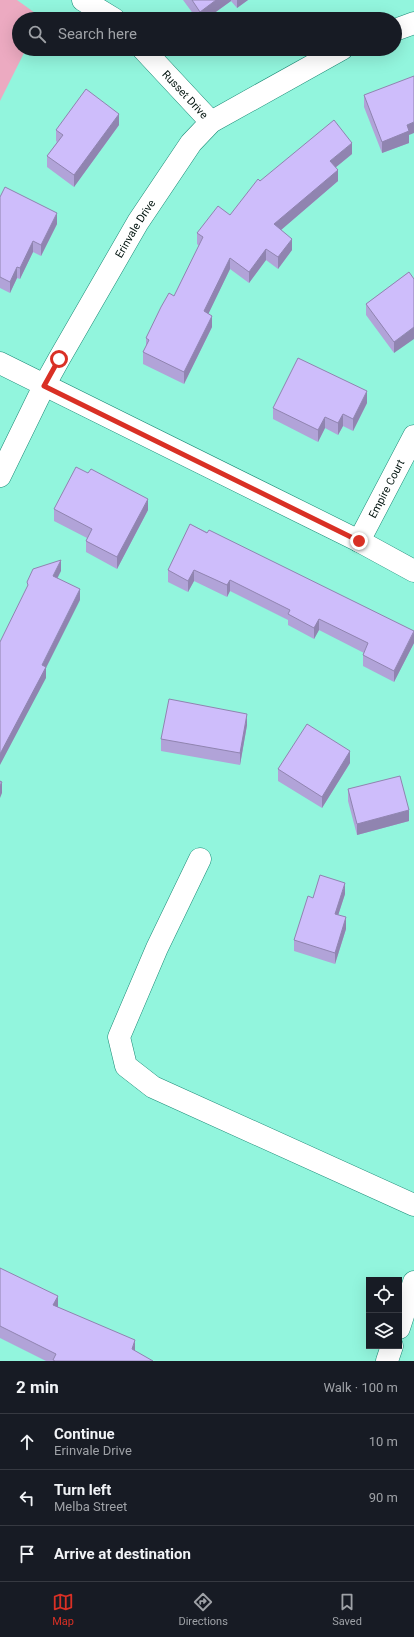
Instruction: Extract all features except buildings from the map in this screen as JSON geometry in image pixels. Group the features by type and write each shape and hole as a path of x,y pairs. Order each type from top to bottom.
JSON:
{"street":[{"path":"83,0 103,12"},
{"path":"402,27 414,23"},
{"name":"Russet Drive","path":"149,56 211,122"},
{"name":"Erinvale Drive","path":"0,476 44,386 138,222 191,143 211,122 329,56"},
{"path":"0,363 359,541 414,571"},
{"name":"Empire Court","path":"359,541 414,436"},
{"path":"200,859 157,948 119,1037 126,1066 153,1087 414,1205"},
{"path":"402,1319 414,1282"},
{"path":"387,1361 391,1349"}],"shaded area":[{"path":"0,0 17,0 34,12 12,12 12,56 22,56 0,101"}],"route":[{"path":"59,359 44,386 359,541"}]}
